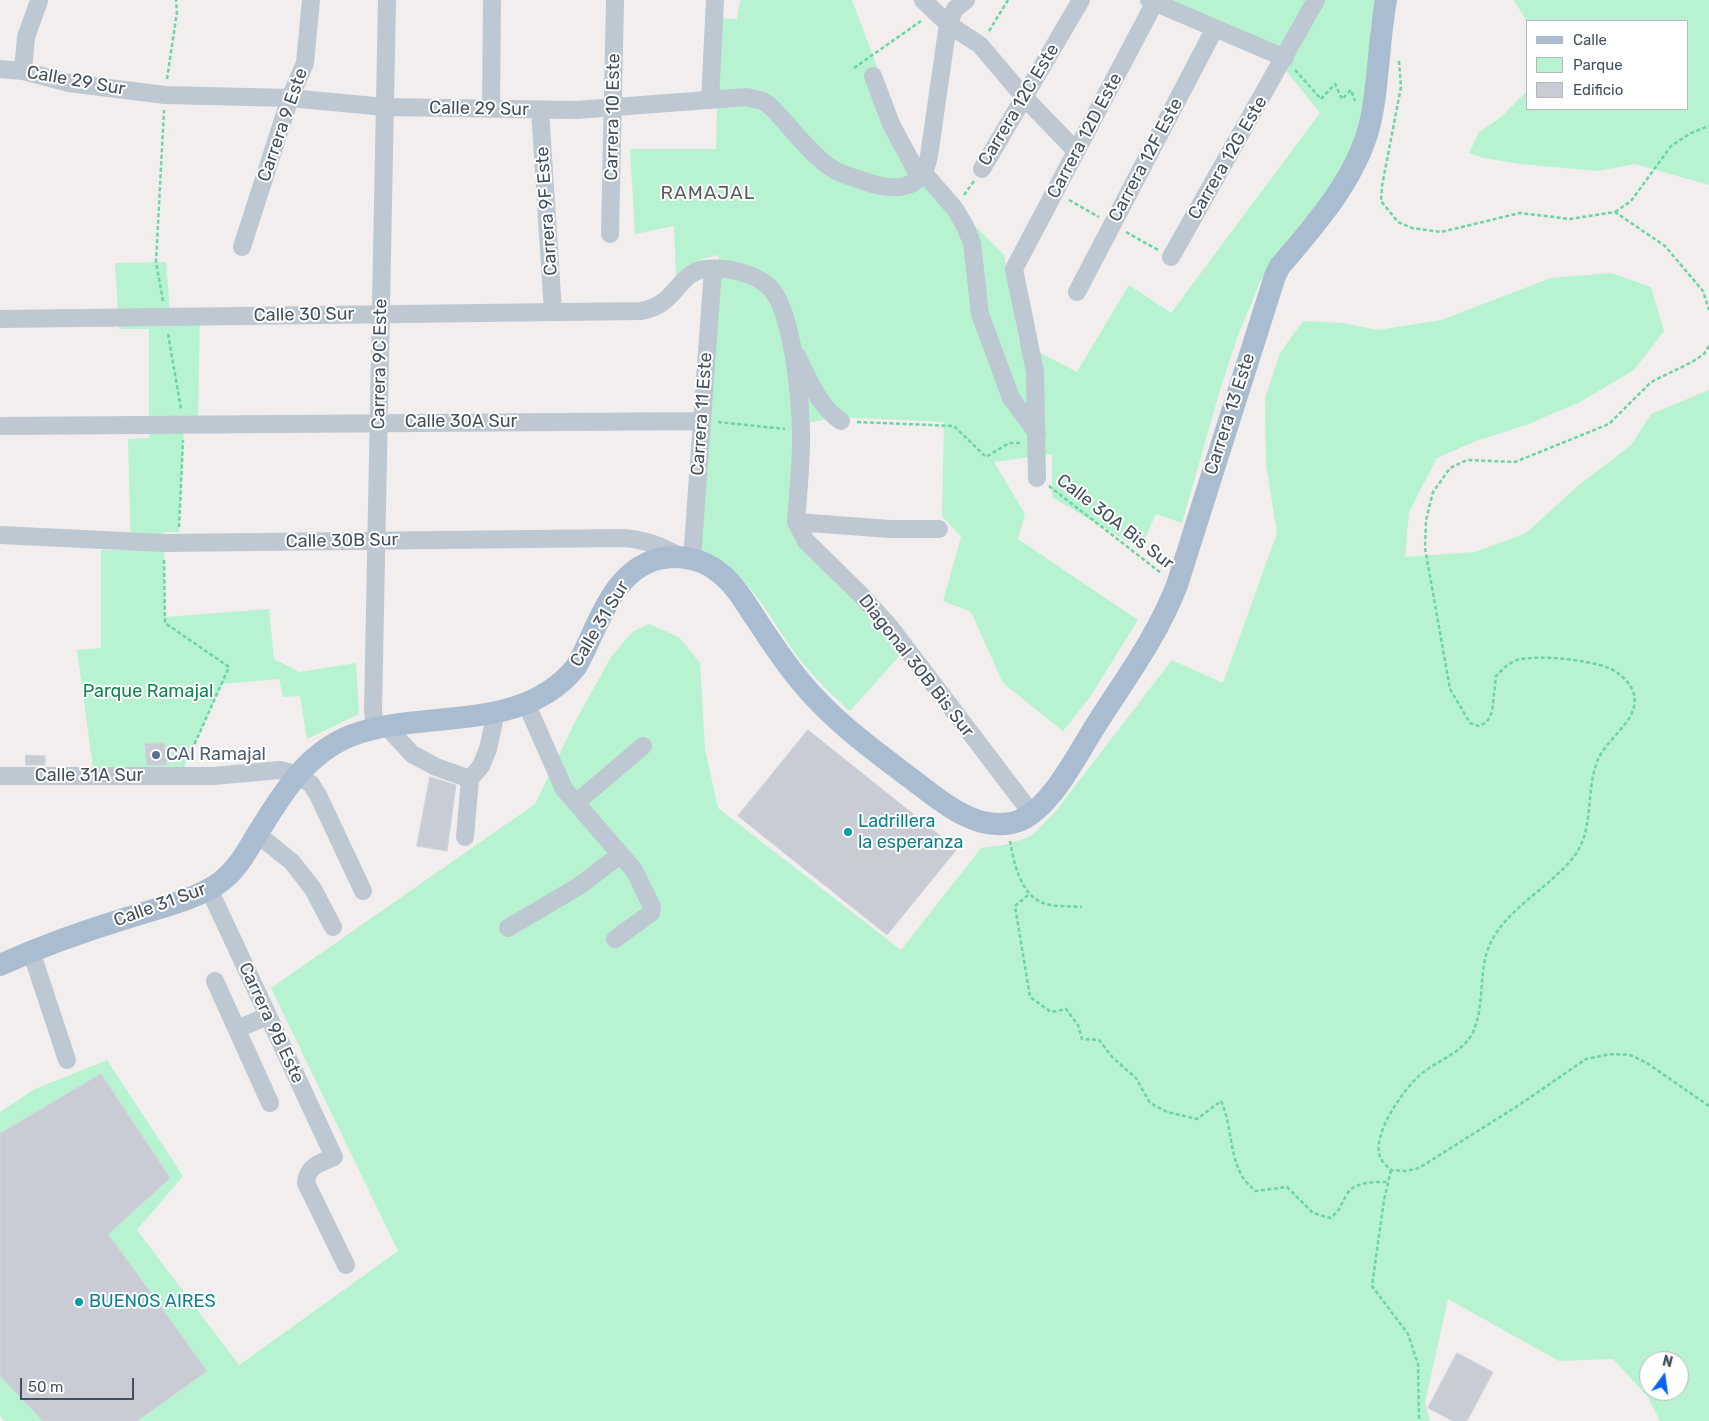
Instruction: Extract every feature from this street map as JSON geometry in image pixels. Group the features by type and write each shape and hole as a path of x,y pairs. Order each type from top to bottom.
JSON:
{"main road":[{"name":"Carrera 13 Este","path":"1032,814 1052,794 1150,644 1177,585 1275,276 1280,266 1338,191 1356,159 1368,131 1372,114 1379,39 1386,0"},
{"name":"Calle 31 Sur","path":"0,965 31,951 209,889 238,865 296,774 324,750 352,736 381,728 496,712 526,703 549,691 567,678 583,655 614,592 628,575 648,563 669,557 686,558"},
{"path":"686,558 713,567 731,582 793,673 845,728 952,808 981,821 1007,824 1032,814"}],"street":[{"name":"Carrera 9 Este","path":"242,247 290,98 305,62 311,0"},
{"name":"Carrera 9C Este","path":"381,728 376,541 387,0"},
{"path":"492,0 492,109"},
{"name":"Carrera 10 Este","path":"610,234 615,0"},
{"path":"710,100 715,0"},
{"path":"922,175 948,24 955,9 966,0"},
{"name":"Carrera 12C Este","path":"982,170 1081,0"},
{"path":"1152,1 1214,28 1281,66 1316,0"},
{"path":"23,71 26,37 39,1"},
{"name":"Carrera 12D Este","path":"1037,438 1035,372 1014,269 1152,1"},
{"path":"929,6 948,24 980,45 1024,97 1076,151"},
{"name":"Carrera 12F Este","path":"1076,292 1214,28"},
{"name":"Carrera 12G Este","path":"1172,257 1281,66"},
{"name":"Calle 29 Sur","path":"0,70 23,71 68,84 165,95 290,98 385,108 540,110 613,108 747,97 763,102 780,116 829,167 861,181 892,188 906,186 922,175"},
{"path":"873,76 891,124 922,175 955,209 972,243 980,314 1012,398 1037,438 1037,478"},
{"name":"Carrera 9F Este","path":"540,110 553,312"},
{"path":"713,269 752,276 763,282 773,291 784,316 792,347 801,431 796,522 890,530 939,529"},
{"name":"Calle 30 Sur","path":"0,319 651,310 670,298 691,274 699,270 713,269"},
{"name":"Carrera 11 Este","path":"686,558 702,421 713,269"},
{"path":"792,347 822,403 830,414 841,421"},
{"name":"Calle 30A Sur","path":"0,426 702,421"},
{"name":"Diagonal 30B Bis Sur","path":"796,522 806,541 862,596 890,627 1032,814"},
{"name":"Calle 30B Sur","path":"0,535 164,543 624,538 643,540 659,545 686,558"},
{"path":"526,703 564,789 634,870 652,907 651,913 615,939"},
{"path":"465,837 470,779 481,766 488,749 496,712"},
{"path":"381,728 412,754 436,767 470,779"},
{"path":"576,802 643,746"},
{"name":"Calle 31A Sur","path":"0,776 214,776 267,770 296,774"},
{"path":"296,774 311,784 318,795 364,891"},
{"path":"257,834 292,862 313,889 333,926"},
{"path":"508,928 579,886 620,855"},
{"name":"Carrera 9B Este","path":"209,889 334,1157 311,1168 306,1175 306,1184 346,1264"},
{"path":"31,951 67,1060"},
{"path":"215,981 270,1103"},
{"path":"237,1029 268,1016"}],"path":[{"path":"165,95 177,12 176,0"},
{"path":"980,45 1008,0"},
{"path":"854,68 929,6"},
{"path":"1396,52 1401,87 1382,186 1381,201 1398,222 1412,228 1441,232 1520,213 1570,219 1616,212 1631,201 1672,146 1691,133 1709,126"},
{"path":"1281,66 1294,69 1321,99 1335,84 1342,99 1351,90 1354,102 1359,94"},
{"name":"Carrera 12C Este","path":"955,209 982,170"},
{"path":"1616,212 1665,246 1703,291 1709,310"},
{"path":"1709,346 1704,354 1692,362 1651,382 1609,424 1515,462 1468,460 1450,468 1432,492 1426,520 1425,548 1450,689 1470,724 1479,726 1487,722 1492,712 1496,676 1516,660 1530,658 1578,661 1602,665 1616,670 1629,682 1634,694 1634,706 1630,717 1610,740 1597,762 1586,835 1572,859 1508,920 1492,940 1473,1032 1460,1049 1420,1075 1392,1109 1378,1146 1380,1158 1391,1170 1406,1171 1419,1168 1520,1105 1586,1058 1610,1054 1630,1055 1647,1063 1709,1106"},
{"path":"702,421 801,431"},
{"path":"841,421 954,426 986,456 1009,443 1037,438"},
{"name":"Calle 30A Bis Sur","path":"1037,478 1177,585"},
{"path":"164,543 165,623 229,667 180,776"},
{"path":"1007,824 1014,861 1028,895 1044,903 1082,907"},
{"path":"1028,895 1015,906 1030,997 1051,1012 1066,1009 1078,1025 1082,1039 1099,1040 1114,1058 1136,1078 1150,1103 1158,1108 1197,1119 1221,1101 1228,1115 1234,1155 1242,1177 1255,1191 1287,1187 1313,1213 1330,1218 1340,1210 1346,1194 1364,1183 1388,1182"},
{"path":"1391,1170 1372,1286 1408,1334 1418,1364 1419,1421"}],"green space":[{"path":"740,0 852,0 914,165 1004,255 1019,342 1077,372 1129,285 1171,313 1320,113 1264,43 1159,0 1377,0 1370,29 1368,112 1344,173 1288,239 1260,282 1237,338 1220,390 1182,523 1156,514 1140,549 1052,497 1052,454 994,462 1025,514 1018,539 1138,620 1090,697 1063,731 1003,683 971,612 943,601 961,537 942,516 944,422 838,417 796,425 792,516 902,653 850,711 821,684 801,661 745,582 732,570 701,550 719,255 701,259 676,278 674,226 635,234 630,149 716,149 719,18 737,19"},
{"path":"1514,0 1709,0 1709,185 1635,164 1597,171 1521,164 1483,158 1469,153 1479,132 1500,118 1526,92 1526,110 1689,110 1689,20 1526,21"},
{"name":"Parque Ramajal","path":"166,262 170,312 200,310 198,425 184,425 179,532 164,532 165,617 269,609 274,659 299,672 356,663 359,714 307,739 300,696 283,697 279,679 222,684 182,771 93,768 77,650 101,648 101,550 131,550 128,439 149,438 149,329 119,329 115,263"},
{"path":"1611,273 1651,287 1664,331 1634,370 1580,402 1526,425 1476,441 1437,458 1409,512 1405,557 1475,552 1526,533 1579,485 1631,445 1651,414 1709,390 1709,1421 1660,1421 1650,1401 1689,1401 1689,1351 1639,1351 1639,1387 1613,1359 1559,1361 1448,1299 1425,1403 1430,1421 5,1421 0,1416 0,1112 35,1089 107,1060 183,1176 137,1230 239,1365 398,1251 271,988 535,804 576,720 611,657 632,632 649,624 679,637 700,663 705,749 718,808 901,950 981,848 1005,845 1031,836 1055,812 1172,660 1223,683 1277,533 1266,464 1265,398 1280,353 1303,321 1343,323 1378,330 1441,320 1551,278"}],"building":[{"name":"Ladrillera la esperanza","path":"808,730 957,849 887,935 738,816"},
{"name":"CAI Ramajal","path":"164,743 167,765 147,765 145,744"},
{"path":"26,755 45,756 45,765 26,765"},
{"path":"430,777 456,785 447,851 417,846"},
{"name":"BUENOS AIRES","path":"101,1074 170,1178 108,1234 207,1371 137,1421 43,1421 0,1376 0,1134"},
{"path":"1457,1353 1493,1372 1467,1421 1453,1421 1428,1408"}],"place":[{"name":"CAI Ramajal","path":"156,755"},
{"name":"Ladrillera la esperanza","path":"848,832"},
{"name":"BUENOS AIRES","path":"79,1302"}],"district":[{"name":"RAMAJAL","path":"708,194"}]}
